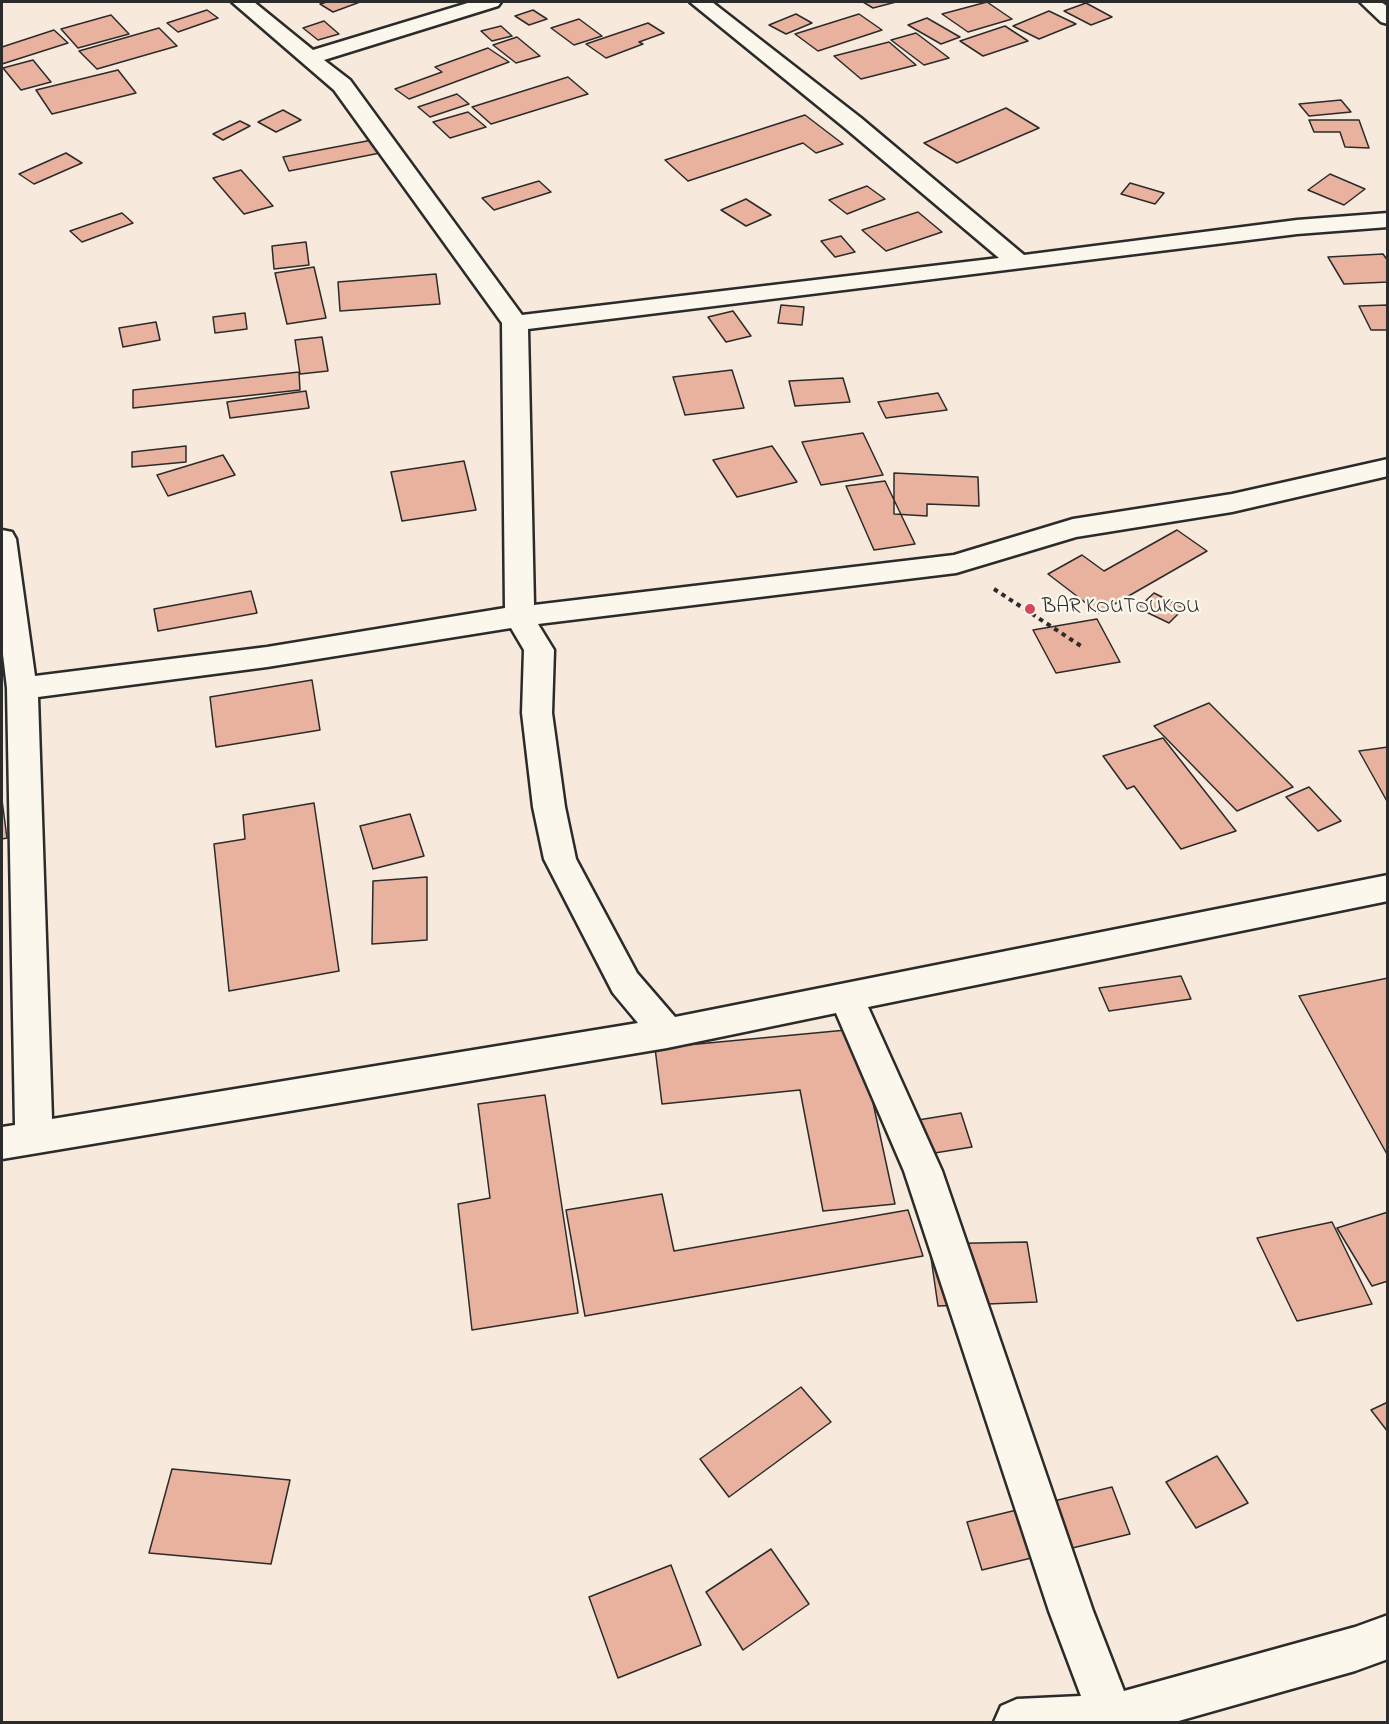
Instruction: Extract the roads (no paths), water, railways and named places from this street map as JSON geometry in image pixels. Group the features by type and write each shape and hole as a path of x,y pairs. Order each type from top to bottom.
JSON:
{"street":[{"path":"242,2 342,85 515,323 520,618 539,650 537,713 549,807 560,859 625,983 667,1033"},
{"path":"308,58 491,2"},
{"path":"700,2 853,123 1018,263"},
{"path":"1370,2 1388,18"},
{"path":"515,323 1297,227 1388,220"},
{"path":"22,688 267,657 520,618 956,564 1073,528 1232,503 1385,473"},
{"path":"2,539 22,688 18,1140 667,1033 1388,888"},
{"path":"846,997 923,1172 1067,1600 1112,1720"},
{"path":"1017,1722 1112,1720 1355,1649 1388,1637"}],"place":[{"name":"BAR KOUTOUKOU","path":"1030,609"}]}
